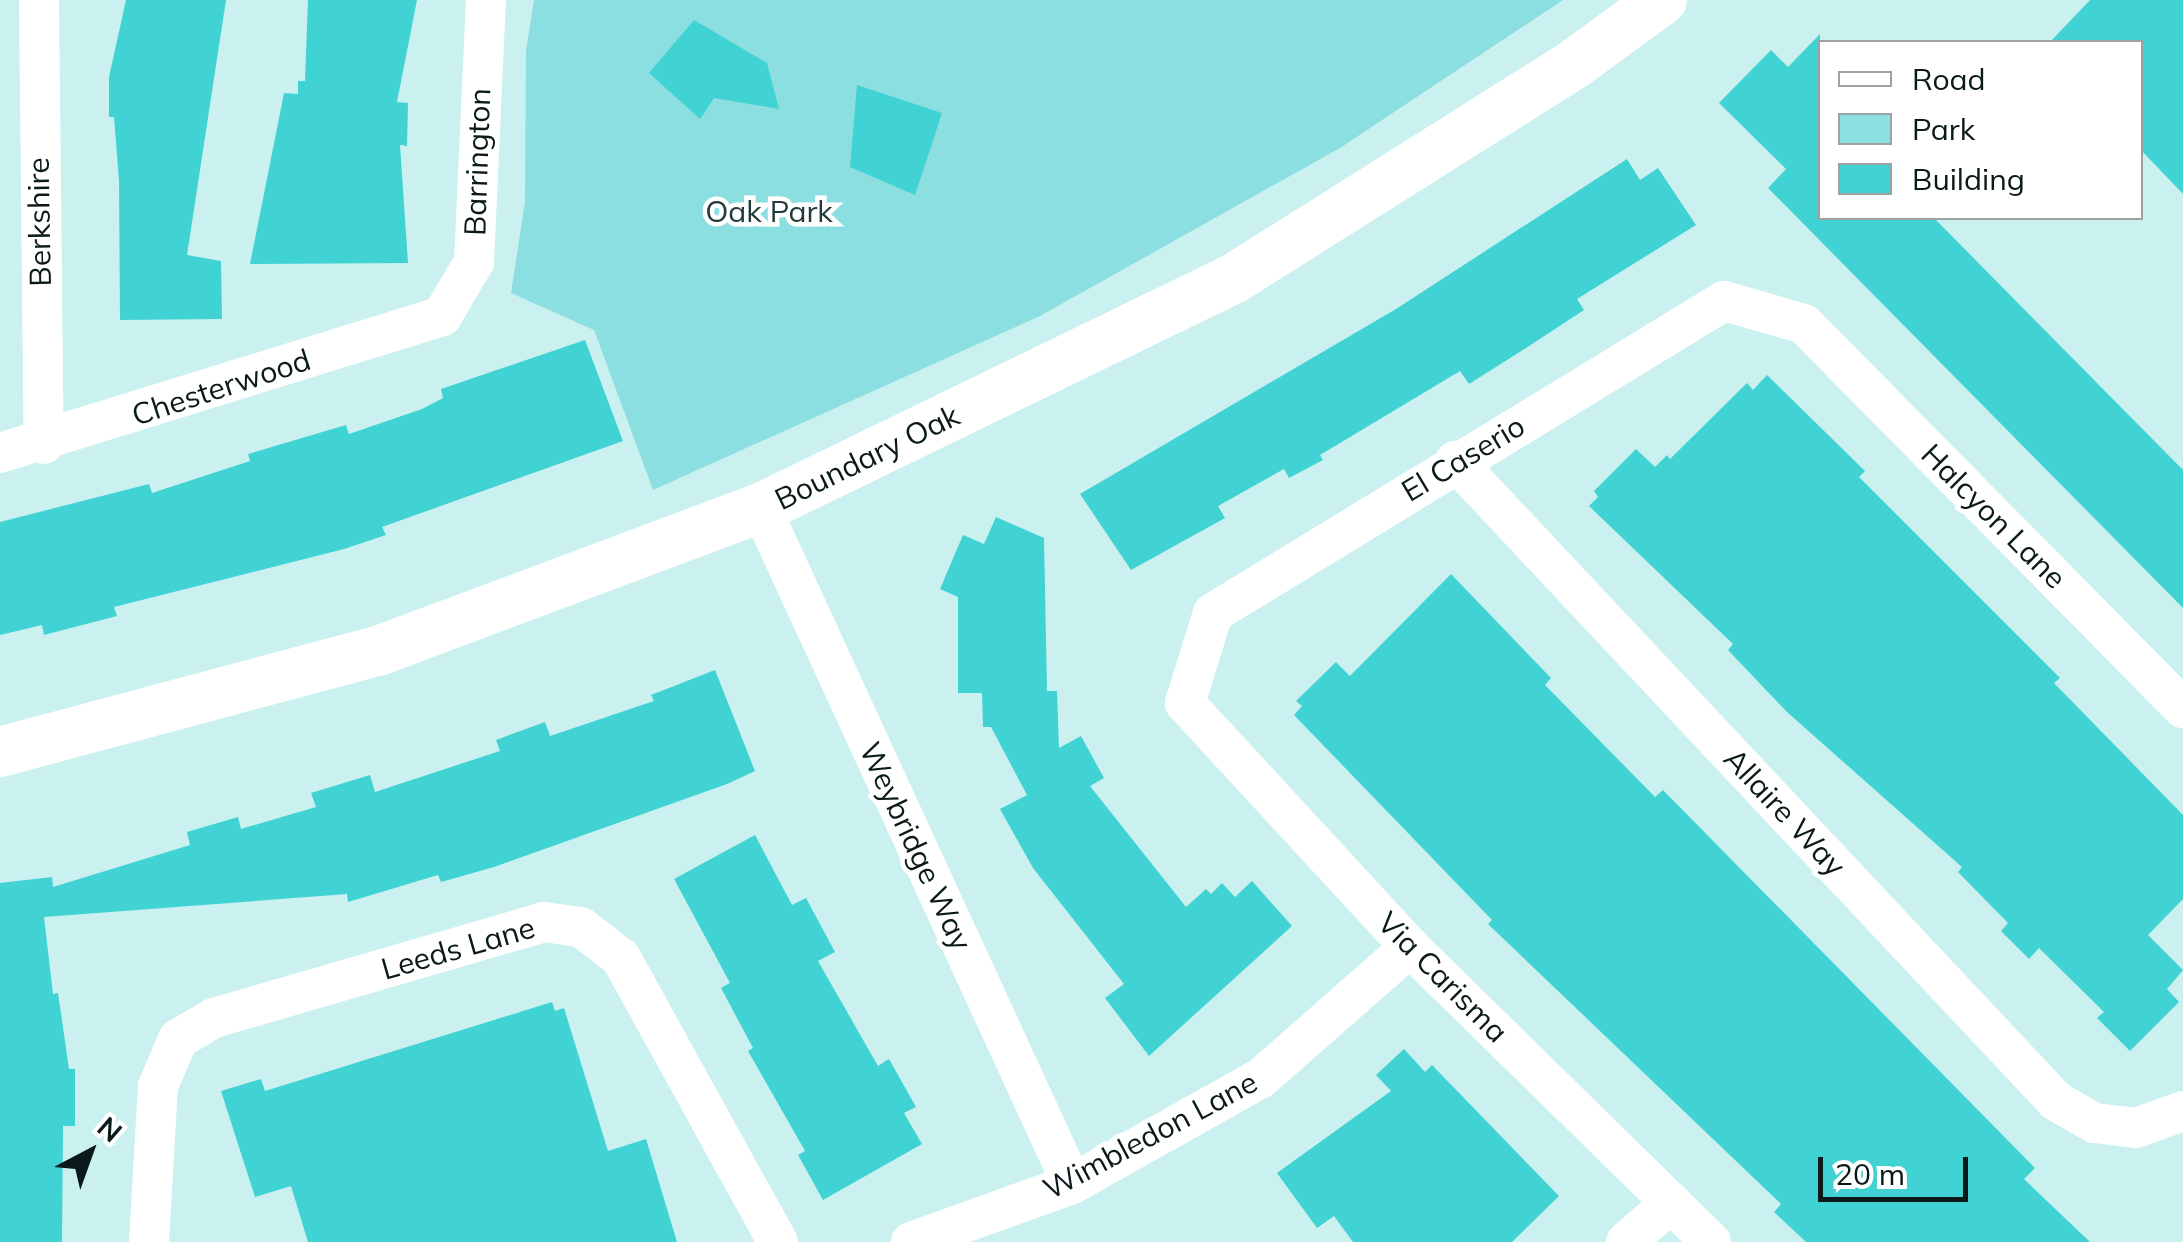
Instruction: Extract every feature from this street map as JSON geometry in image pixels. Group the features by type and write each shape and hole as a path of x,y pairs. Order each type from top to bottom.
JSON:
{"street":[{"name":"Berkshire","path":"39,0 44,444"},
{"name":"Barrington","path":"442,316 474,262 486,0"},
{"name":"Boundary Oak","path":"0,752 378,651 761,508 1233,279 1577,62 1662,0"},
{"name":"El Caserio","path":"1185,703 1213,613 1455,462 1724,301 1804,324"},
{"name":"Chesterwood","path":"0,453 44,444 442,316"},
{"name":"Halcyon Lane","path":"1804,324 2183,708"},
{"name":"Allaire Way","path":"1455,462 2056,1101 2094,1122 2136,1128 2183,1111"},
{"name":"Weybridge Way","path":"761,508 1072,1184"},
{"name":"Via Carisma","path":"1185,703 1410,947 1711,1242"},
{"name":"Leeds Lane","path":"149,1242 158,1086 178,1039 214,1018 544,922 582,927 621,958 778,1242"},
{"name":"Wimbledon Lane","path":"911,1242 1072,1184 1261,1078 1410,947"},
{"path":"1626,1242 1671,1202"}],"green space":[{"name":"Oak Park","path":"534,0 1563,0 1340,148 1040,316 653,490 594,330 511,293 525,202 526,51"}],"building":[{"path":"126,0 226,0 187,255 221,261 222,319 120,320 119,181 114,117 109,117 109,77"},
{"path":"308,0 417,0 397,102 408,103 407,146 400,145 408,263 250,264 284,93 298,94 298,81 305,81"},
{"path":"2090,0 2183,0 2183,194 2143,152 2143,40 2052,40"},
{"path":"694,20 767,63 779,109 714,98 700,119 649,73"},
{"path":"1820,34 1818,220 1936,220 2183,470 2183,608 1768,188 1786,169 1719,103 1771,50 1788,67"},
{"path":"857,85 942,113 915,195 850,167"},
{"path":"1627,159 1640,180 1658,168 1696,225 1577,299 1584,310 1469,384 1460,371 1320,455 1323,460 1289,478 1284,469 1218,506 1225,518 1131,570 1080,494 1396,309"},
{"path":"585,340 623,441 382,527 386,535 344,549 114,607 117,616 44,635 42,625 0,635 0,522 149,484 152,493 250,461 248,454 346,425 349,434 422,409 443,398 441,389"},
{"path":"1767,375 1865,471 1859,477 2060,678 2054,683 2183,815 2183,899 2148,935 2183,970 2167,989 2179,1002 2130,1051 2097,1018 2104,1012 2039,948 2029,959 2001,931 2008,923 1958,872 1962,867 1787,712 1728,650 1733,644 1589,506 1598,497 1594,491 1636,449 1655,467 1667,455 1670,459 1747,383 1753,390"},
{"path":"996,517 1044,538 1047,691 1057,691 1059,748 1081,736 1104,778 1090,786 1186,907 1206,889 1211,894 1222,883 1235,897 1252,881 1292,926 1149,1056 1105,998 1124,984 1033,868 1000,809 1027,795 991,727 983,727 982,693 958,693 958,597 940,589 963,535 984,544"},
{"path":"1451,574 1551,678 1545,685 1655,797 1663,790 2035,1168 2024,1179 2090,1242 1806,1242 1774,1212 1781,1204 1488,924 1492,920 1294,715 1302,706 1296,701 1336,662 1350,676"},
{"path":"715,670 755,771 727,784 494,867 441,882 438,875 348,902 347,894 44,917 53,994 58,993 69,1069 75,1069 75,1126 63,1126 62,1242 0,1242 0,883 52,877 53,887 190,845 187,832 238,817 241,829 316,807 311,793 370,775 375,792 500,751 496,740 545,722 550,736 654,701 651,695"},
{"path":"755,835 792,905 806,898 835,952 818,961 878,1066 889,1059 916,1107 904,1113 922,1144 823,1200 798,1155 805,1151 748,1051 753,1048 721,988 730,983 674,879"},
{"path":"552,1002 555,1011 564,1008 608,1151 646,1139 677,1242 308,1242 291,1186 255,1197 221,1091 261,1079 265,1091"},
{"path":"1404,1049 1425,1072 1432,1065 1559,1196 1512,1242 1353,1242 1334,1216 1317,1228 1277,1173 1391,1091 1376,1075"}]}
